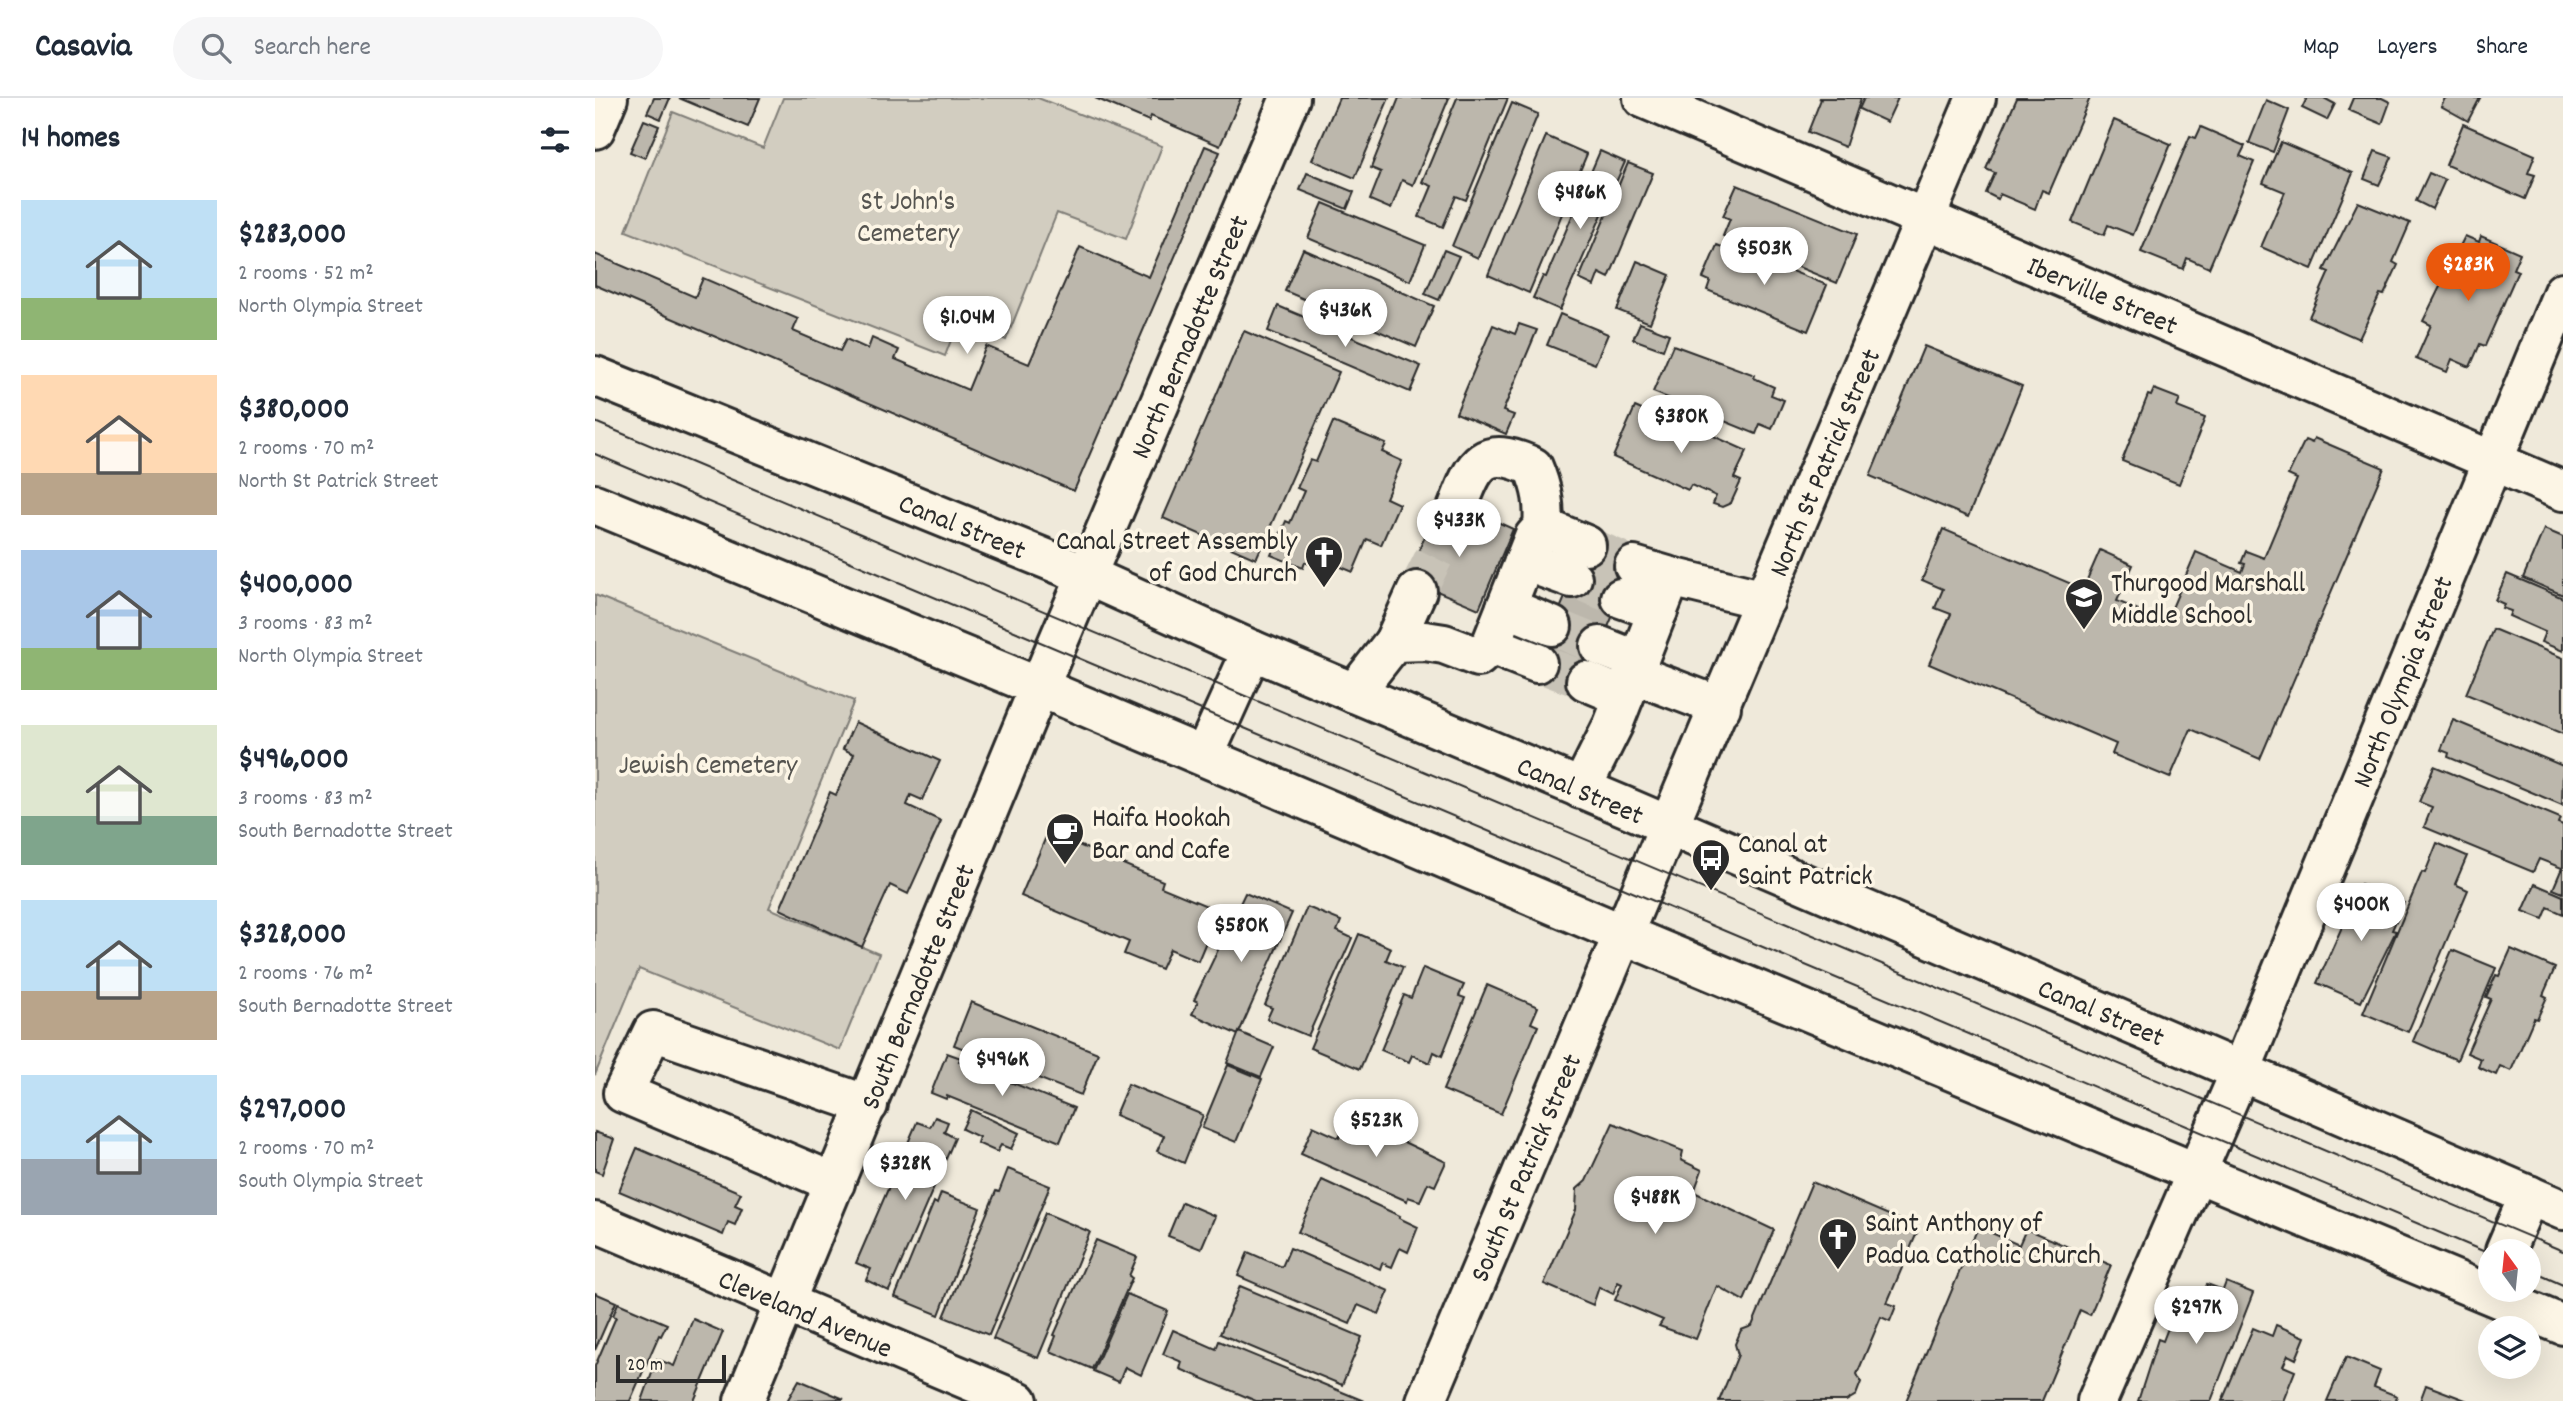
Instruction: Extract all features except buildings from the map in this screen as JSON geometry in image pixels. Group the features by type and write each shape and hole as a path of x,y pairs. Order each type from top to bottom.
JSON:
{"street":[{"path":"595,129 608,98"},
{"name":"North Bernadotte Street","path":"1039,687 1290,98"},
{"name":"Iberville Street","path":"1643,98 2563,491"},
{"name":"North St Patrick Street","path":"1671,826 1976,98"},
{"name":"North Olympia Street","path":"2097,1401 2241,1070 2563,292"},
{"name":"Canal Street","path":"595,376 1086,575 1252,650 1671,826 2563,1210"},
{"path":"1394,642 1425,641 1444,644 1479,657 1491,645 1534,537 1543,527 1545,508 1533,467 1513,457 1483,460 1475,467 1453,519"},
{"path":"595,504 2478,1287"},
{"path":"1524,561 1579,561 1543,527"},
{"path":"1627,582 1664,594 1765,600"},
{"path":"1354,693 1394,642 1417,591"},
{"path":"1581,789 1613,726 1664,594"},
{"path":"1506,607 1552,626"},
{"path":"1491,645 1537,663"},
{"path":"1204,756 1252,650"},
{"path":"1593,664 1721,708"},
{"name":"South Bernadotte Street","path":"744,1401 1039,687"},
{"name":"South St Patrick Street","path":"1426,1401 1622,933 1671,826"},
{"path":"835,1183 623,1093 653,1031 867,1104"},
{"path":"2510,1239 2529,1195"},
{"name":"Cleveland Avenue","path":"595,1222 1018,1401"},
{"path":"2513,1302 2563,1325"}],"green space":[{"name":"St John's Cemetery","path":"783,98 1038,98 1162,146 1126,239 1057,213 1006,340 958,322 945,356 626,231 673,112 763,148"},
{"name":"Jewish Cemetery","path":"595,595 854,701 769,908 879,954 840,1050 639,969 595,1075"}],"tunnel":[{"path":"1417,591 1453,519"},
{"path":"1586,545 1634,566"},
{"path":"1572,578 1621,598"},
{"path":"1552,626 1600,646"},
{"path":"1537,663 1586,681"}],"tram line":[{"path":"595,422 2563,1251"},
{"path":"595,454 2478,1249"},
{"path":"2541,1275 2563,1285"}],"place":[{"name":"Canal Street Assembly of God Church","path":"1324,589"},
{"name":"Thurgood Marshall Middle School","path":"2084,631"},
{"name":"Haifa Hookah Bar and Cafe","path":"1065,866"},
{"name":"Canal at Saint Patrick","path":"1711,892"},
{"name":"Saint Anthony of Padua Catholic Church","path":"1838,1271"}]}
